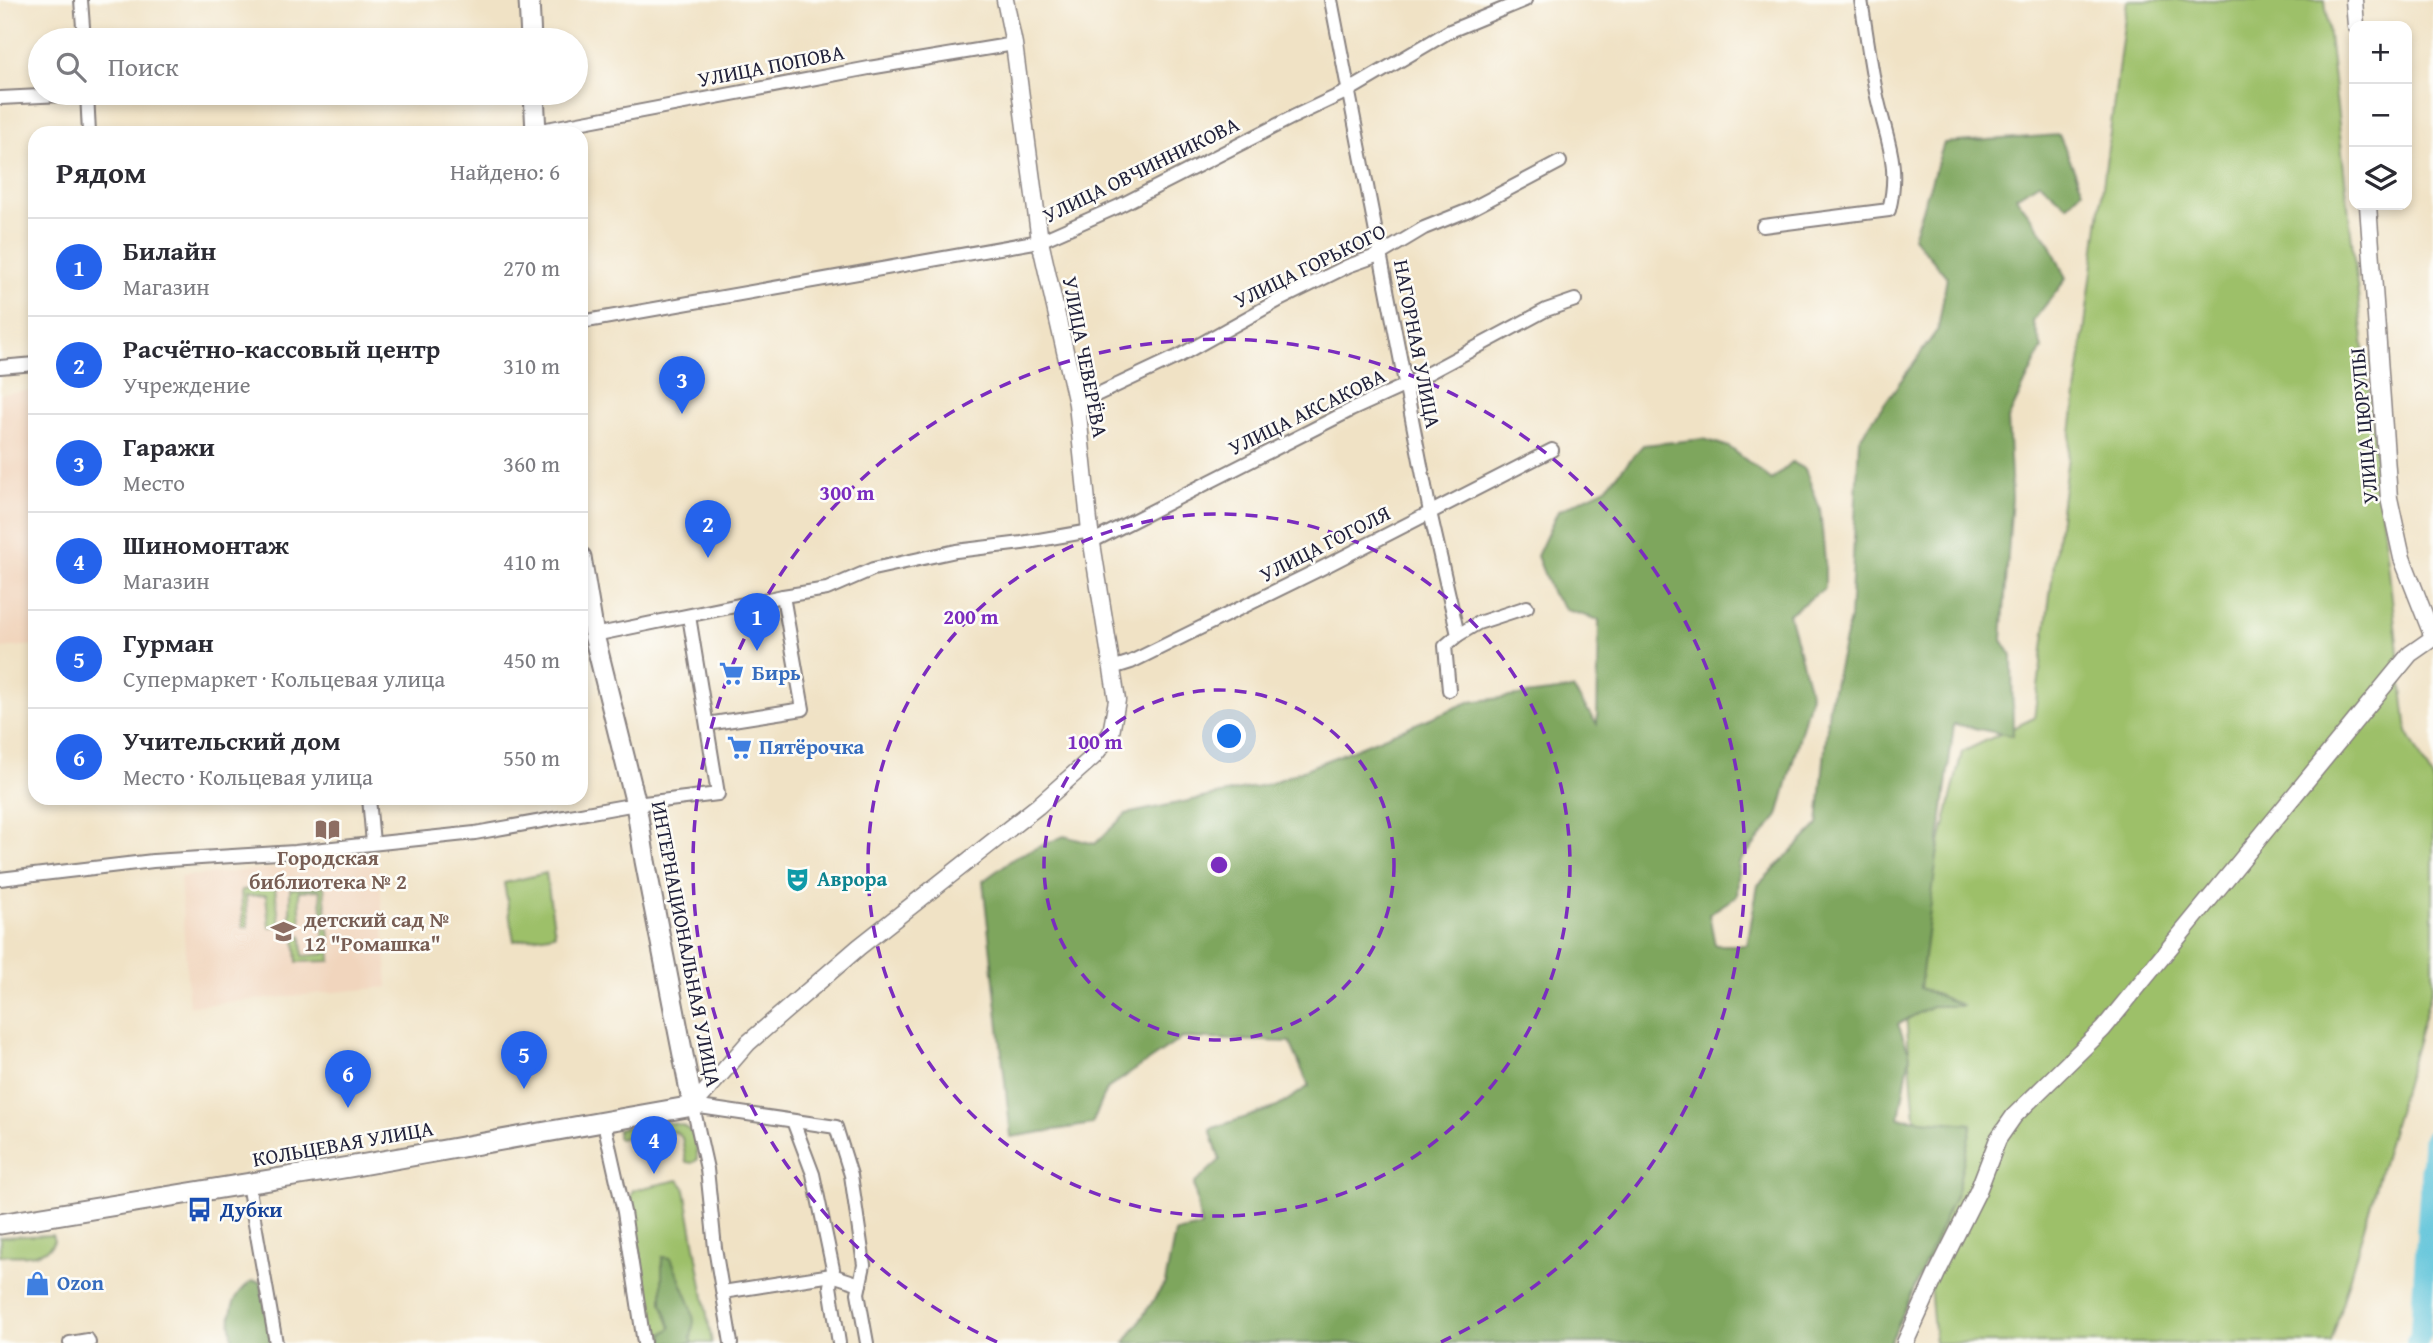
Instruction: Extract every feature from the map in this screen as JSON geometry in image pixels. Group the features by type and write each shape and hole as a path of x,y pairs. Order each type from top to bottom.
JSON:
{"main road":[{"path":"529,0 530,28"},
{"path":"535,105 536,126"},
{"name":"ИНТЕРНАЦИОНАЛЬНАЯ УЛИЦА","path":"588,599 594,635 636,804 694,1106"},
{"name":"КОЛЬЦЕВАЯ УЛИЦА","path":"0,1224 248,1184 694,1106"}],"street":[{"path":"80,0 82,28"},
{"name":"УЛИЦА ЧЕВЕРЁВА","path":"694,1106 748,1043 859,947 1038,806 1093,757 1111,733 1117,700 1091,536 1076,404 1040,241 1014,44 1005,0"},
{"name":"НАГОРНАЯ УЛИЦА","path":"1331,0 1430,512 1458,635"},
{"name":"УЛИЦА ОВЧИННИКОВА","path":"588,321 1040,241 1117,208 1348,91 1450,32 1525,0"},
{"path":"1763,226 1889,209 1894,188 1894,159 1877,94 1861,0"},
{"path":"2354,0 2356,21"},
{"name":"УЛИЦА ПОПОВА","path":"567,126 869,68 1014,44"},
{"path":"0,97 28,96"},
{"path":"88,105 89,126"},
{"name":"УЛИЦА ГОРЬКОГО","path":"1076,404 1179,356 1281,299 1348,266 1380,255 1424,228 1469,210 1560,162"},
{"name":"УЛИЦА ЦЮРУПЫ","path":"2368,210 2389,498 2402,558 2428,614 2433,638"},
{"name":"УЛИЦА АКСАКОВА","path":"594,635 827,589 873,569 929,556 1091,536 1406,385 1546,310 1575,300"},
{"path":"0,367 28,365"},
{"name":"УЛИЦА ГОГОЛЯ","path":"1112,668 1131,662 1552,450"},
{"path":"706,724 803,709 783,596"},
{"path":"1449,690 1445,646 1478,623 1527,607"},
{"path":"0,879 153,861 295,852 475,833 636,804 718,794 688,616"},
{"path":"1905,1343 1978,1191 1998,1139 2014,1116 2103,1029 2410,654 2433,638"},
{"path":"370,805 373,843"},
{"path":"694,1106 836,1127 850,1175 864,1265 858,1293 867,1343"},
{"name":"ИНТЕРНАЦИОНАЛЬНАЯ УЛИЦА","path":"694,1106 707,1169 715,1248 731,1343"},
{"path":"793,1121 813,1174 832,1269 830,1286 839,1343"},
{"path":"604,1123 624,1212 640,1342"},
{"path":"248,1184 276,1343"},
{"path":"723,1292 831,1275 860,1284"},
{"path":"70,1343 88,1340 89,1343"}],"shaded area":[{"path":"28,391 28,646 0,648 0,394"},
{"name":"детский сад № 12 \"Ромашка\"","path":"378,858 388,987 189,1006 180,877"}],"green space":[{"path":"2325,0 2407,732 2433,780 2433,985 2331,1343 1935,1343 1904,993 1962,752 2034,718 2127,1"},
{"path":"2059,135 2083,190 2067,206 2040,182 2016,197 2050,243 2066,279 2033,321 2042,348 2008,419 2012,497 2002,640 2012,656 2013,736 1954,724 1920,988 1964,1006 1932,1006 1898,1024 1910,1055 1899,1118 1972,1124 1957,1191 1890,1343 1125,1343 1165,1283 1175,1232 1201,1227 1194,1184 1220,1160 1210,1129 1277,1107 1309,1086 1290,1042 1182,1038 1107,1089 1092,1124 1011,1137 983,881 1017,856 1064,836 1095,844 1126,814 1269,784 1469,702 1573,689 1597,724 1599,620 1567,610 1552,594 1537,556 1558,511 1606,488 1643,445 1704,439 1729,447 1772,480 1792,462 1805,469 1820,509 1825,561 1825,588 1789,614 1811,695 1778,816 1739,863 1737,896 1709,914 1715,945 1747,945 1758,885 1818,825 1829,706 1850,618 1859,439 1938,329 1947,277 1913,237 1944,143"},
{"path":"546,873 555,934 514,941 504,883"},
{"path":"324,886 327,920 323,920 320,890 299,891 301,925 290,925 290,889"},
{"path":"275,888 280,926 269,927 266,895 246,896 248,927 243,927 241,890"},
{"path":"323,928 329,928 331,961 297,962 295,937 302,936 303,956 325,954"},
{"path":"649,1122 679,1124 685,1127 694,1138 697,1160 686,1162 682,1138 676,1132 619,1139 617,1137 618,1129"},
{"path":"678,1180 684,1186 686,1195 712,1343 656,1343 630,1197 633,1190"},
{"path":"52,1235 54,1241 50,1247 38,1253 0,1255 0,1237"},
{"path":"662,1257 671,1258 691,1306 694,1321 691,1338 693,1343 664,1343 663,1334 671,1328 662,1303"},
{"path":"252,1281 261,1282 271,1343 234,1343 232,1309 239,1294"}],"waterway":[{"path":"2417,1343 2420,1336 2433,1140"}],"place":[{"name":"Гаражи","path":"682,414"},
{"name":"Расчётно-кассовый центр","path":"708,558"},
{"name":"Билайн","path":"757,651"},
{"name":"Бирь","path":"732,673"},
{"name":"Пятёрочка","path":"739,747"},
{"name":"Городская библиотека № 2","path":"328,829"},
{"name":"Аврора","path":"797,879"},
{"name":"детский сад № 12 \"Ромашка\"","path":"284,932"},
{"name":"Гурман","path":"524,1089"},
{"name":"Учительский дом","path":"348,1108"},
{"name":"Шиномонтаж","path":"654,1174"},
{"name":"Дубки","path":"200,1210"},
{"name":"Ozon","path":"37,1283"}]}
